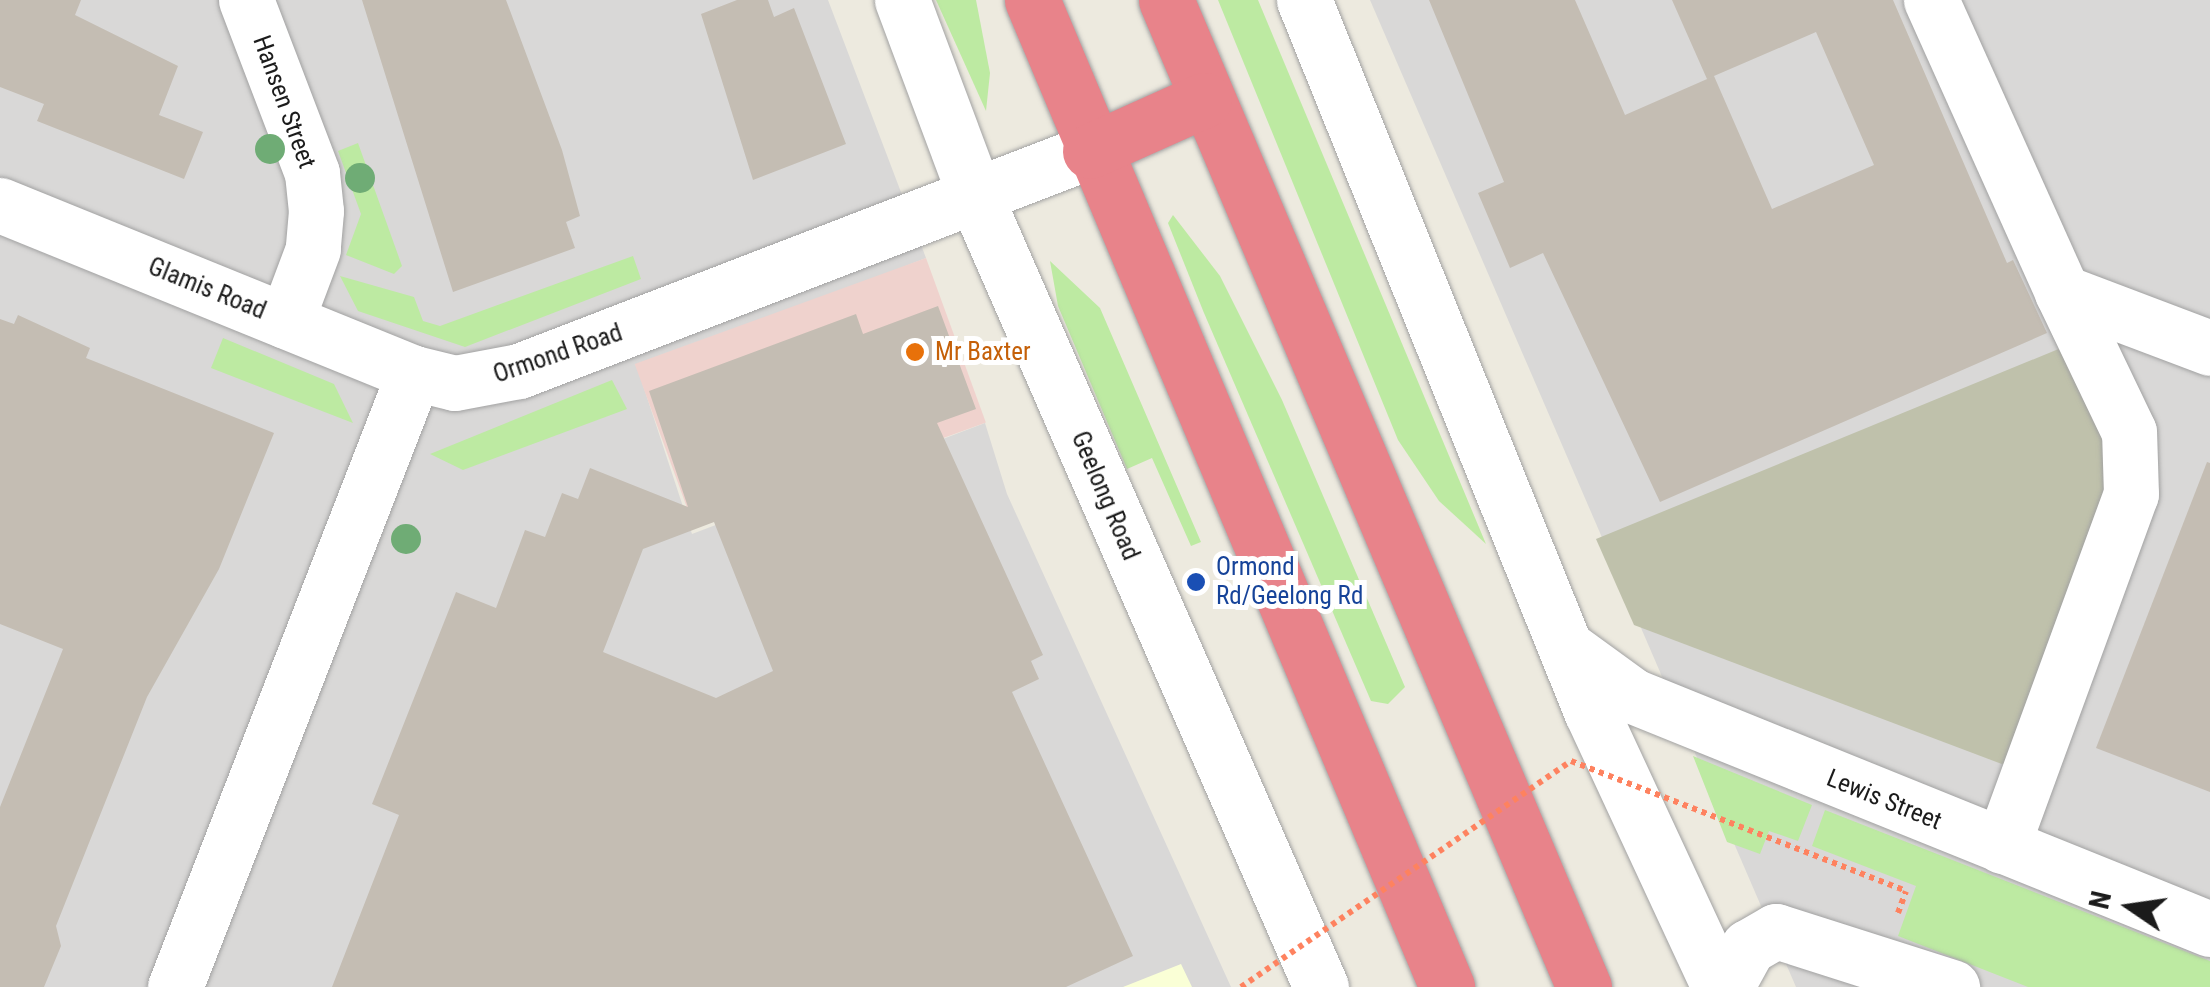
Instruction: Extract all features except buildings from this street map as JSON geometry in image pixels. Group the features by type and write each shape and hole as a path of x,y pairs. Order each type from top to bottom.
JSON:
{"highway":[{"path":"1032,0 1090,151 1446,987"},
{"path":"1166,0 1204,100 1584,987"},
{"path":"1090,151 1204,100"}],"street":[{"name":"Hansen Street","path":"246,0 312,173 316,210 313,249 286,321"},
{"name":"Geelong Road","path":"902,0 976,198 1321,987"},
{"path":"1304,0 1570,650 1723,987"},
{"path":"1931,0 2128,432 2132,494 2002,846"},
{"name":"Ormond Road","path":"414,373 455,382 498,378 976,198 1090,151"},
{"name":"Glamis Road","path":"0,205 414,373"},
{"path":"2062,292 2210,348"},
{"path":"175,987 414,373"},
{"name":"Lewis Street","path":"1570,650 1633,696 2210,928"},
{"path":"1723,987 1754,940 1790,931 1952,987"}],"path":[{"path":"1241,987 1571,761 1906,891 1896,916"}],"shaded area":[{"path":"0,0 828,0 926,258 638,370 692,534 985,423 1007,494 1231,987 0,987"},
{"path":"1370,0 2210,0 2210,987 1796,987"},
{"path":"926,258 986,422 695,528 635,364"},
{"path":"2061,348 2126,490 2015,769 1634,625 1596,539"},
{"path":"1181,964 1192,987 1123,987"}],"green space":[{"path":"936,0 976,0 990,73 986,111"},
{"path":"1218,0 1258,0 1486,544 1439,501 1398,440"},
{"path":"358,143 402,266 394,274 346,255 361,214 338,151"},
{"path":"1173,215 1220,276 1282,400 1405,687 1388,704 1371,701 1204,313 1168,223"},
{"path":"633,256 641,279 465,347 358,311 340,276 414,297 423,321 440,326"},
{"path":"1050,261 1100,308 1201,542 1191,546 1152,458 1127,469 1058,306"},
{"path":"223,338 334,384 353,423 211,368"},
{"path":"612,380 627,409 463,470 430,454"},
{"path":"1693,756 1812,805 1798,841 1769,831 1760,854 1727,842"},
{"path":"1825,810 2210,961 2210,987 2028,987 1898,936 1916,886 1812,846"}],"place":[{"name":"Mr Baxter","path":"915,352"},
{"name":"Ormond Rd/Geelong Rd","path":"1196,582"}]}
